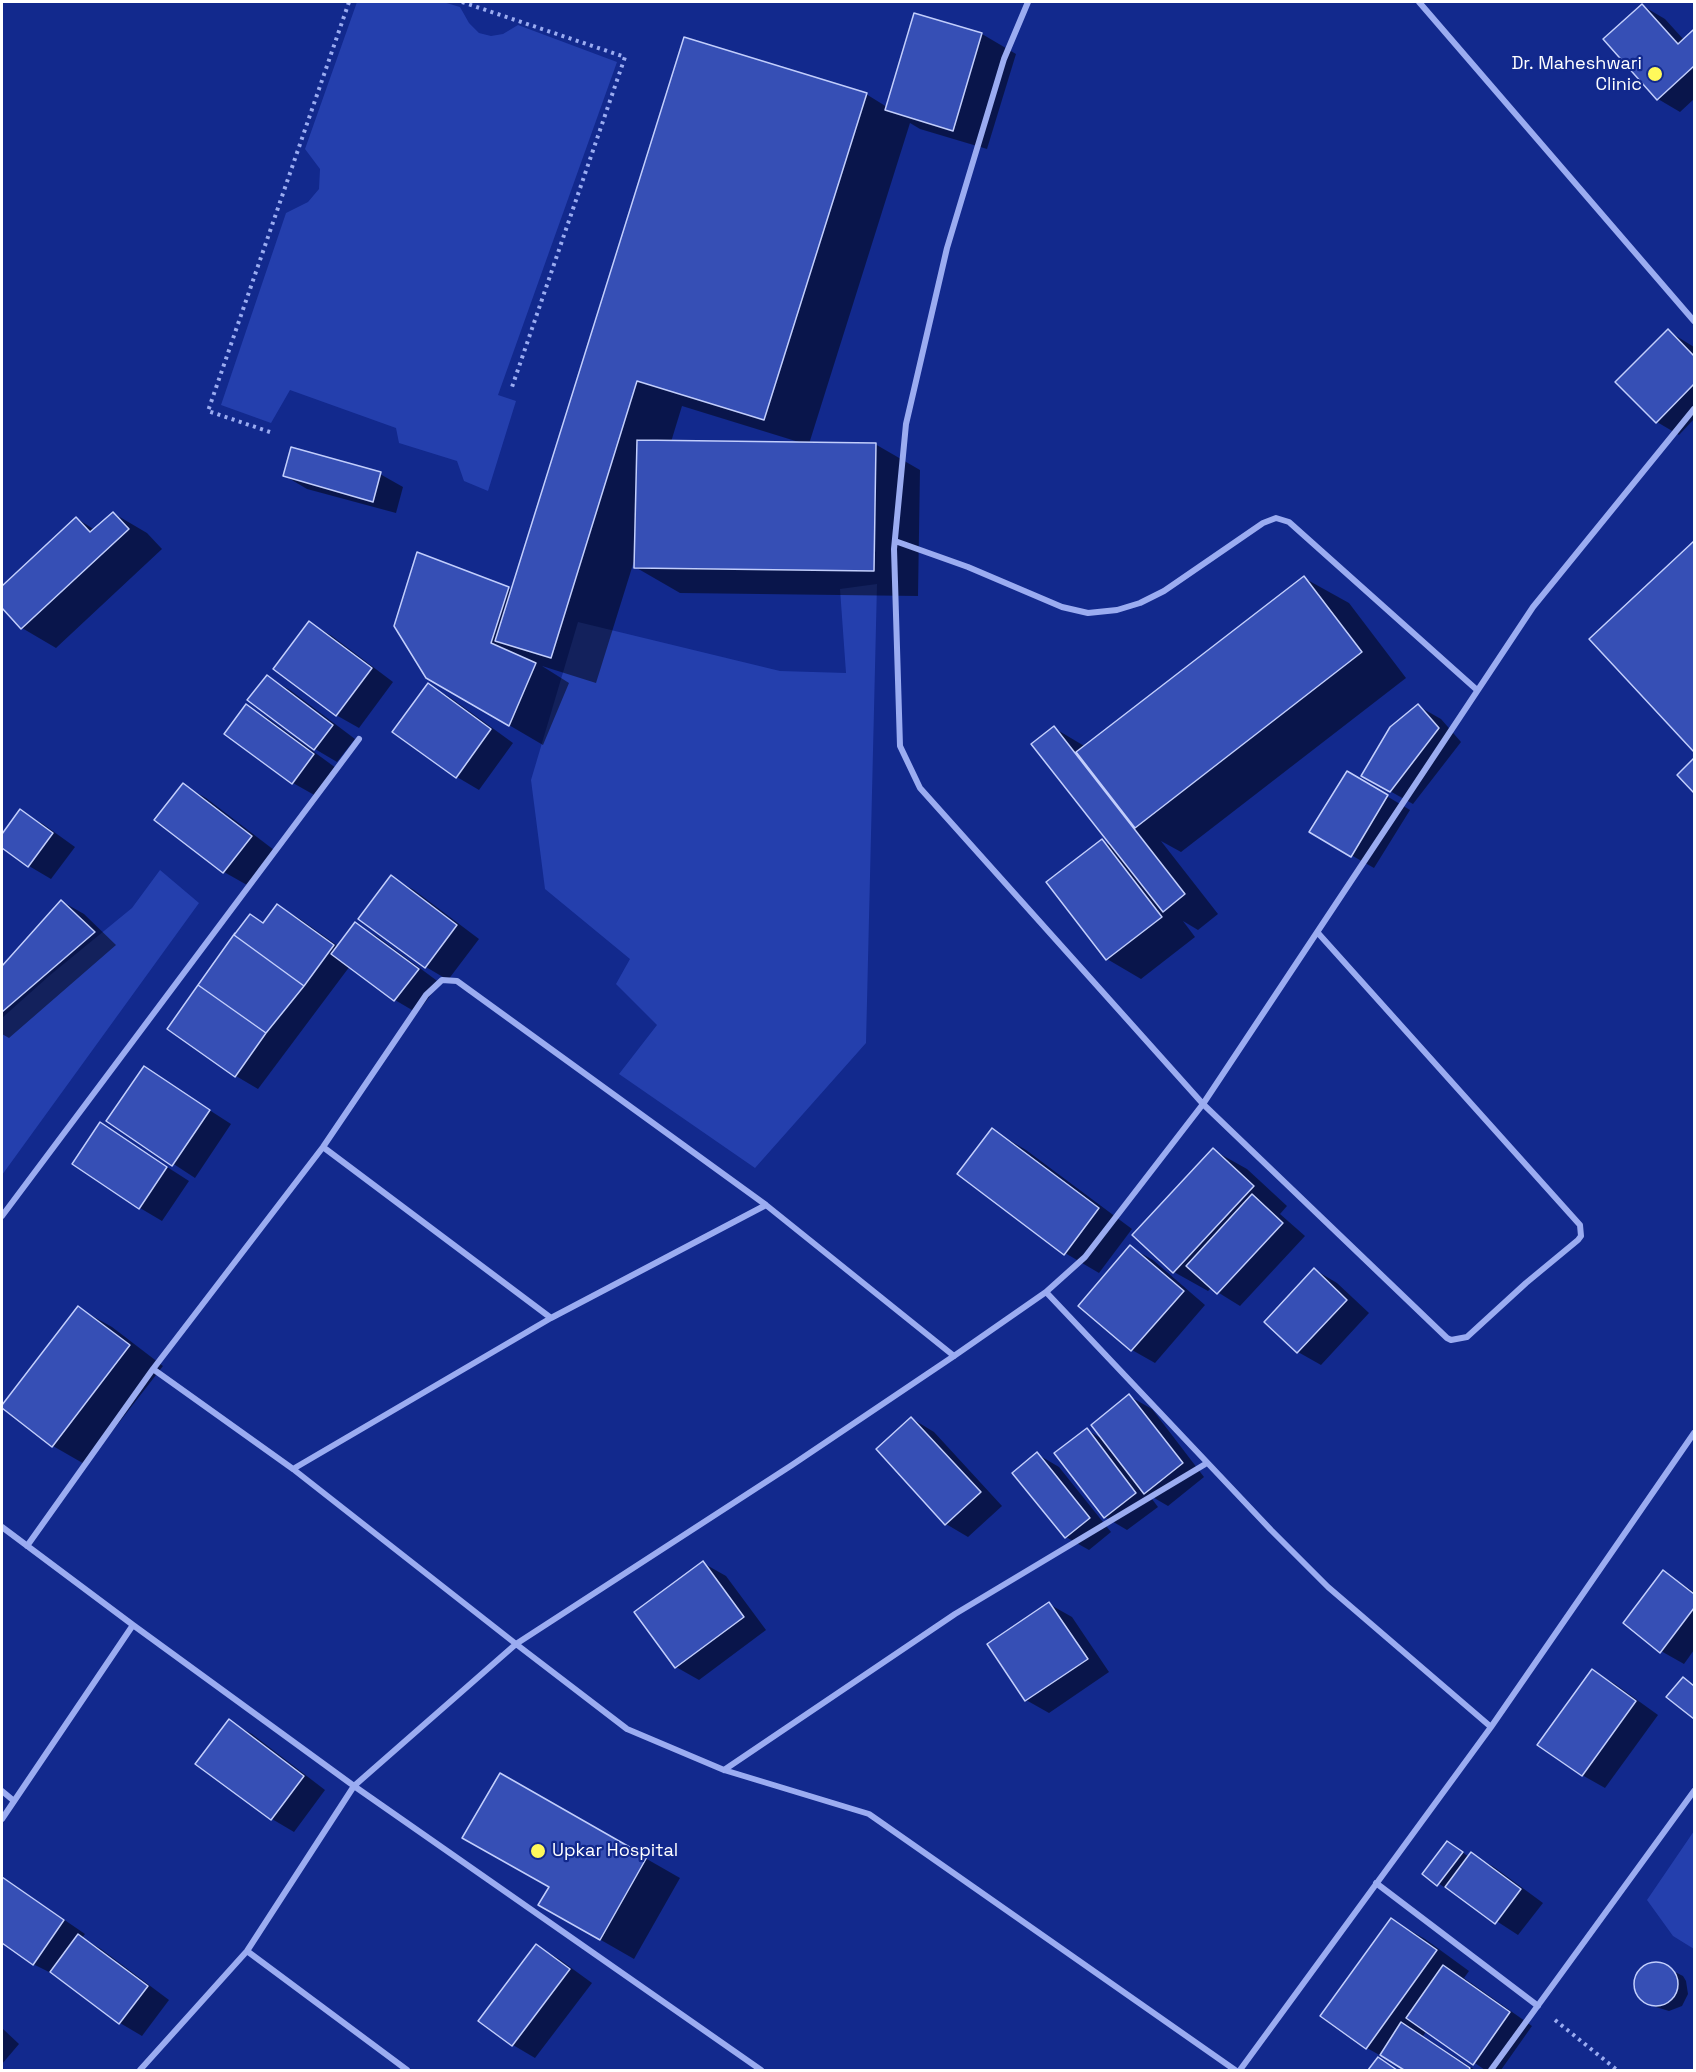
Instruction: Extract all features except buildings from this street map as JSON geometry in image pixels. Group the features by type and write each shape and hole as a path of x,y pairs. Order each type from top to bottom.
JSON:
{"street":[{"path":"1028,2 1004,59 947,248 906,424 895,541 900,746 920,788 1203,1104 1451,1340 1467,1337 1581,1236 1582,1230 1577,1221 1318,933"},
{"path":"1419,2 1695,321"},
{"path":"140,2070 247,1951 354,1786 516,1644 792,1465 954,1356 1046,1292 1085,1257 1203,1104 1533,607 1695,409"},
{"path":"895,541 968,567 1062,607 1088,613 1117,610 1140,603 1164,591 1263,523 1276,518 1289,522 1477,690"},
{"path":"2,1216 359,739"},
{"path":"27,1546 153,1369 323,1147 426,995 442,980 457,981 766,1204 954,1356"},
{"path":"323,1147 551,1318"},
{"path":"293,1469 551,1318 766,1204"},
{"path":"1046,1292 1328,1587 1491,1727"},
{"path":"153,1369 293,1469 627,1729 724,1770 869,1814 1237,2070 1491,1727 1695,1433"},
{"path":"724,1770 955,1614 1207,1463"},
{"path":"2,1527 354,1786 761,2070"},
{"path":"2,1819 133,1625"},
{"path":"2,1791 14,1801"},
{"path":"1491,2070 1695,1791"},
{"path":"1376,1883 1538,2006"},
{"path":"247,1951 408,2070"}],"path":[{"path":"270,432 208,411 349,2"},
{"path":"462,2 625,57 511,390"},
{"path":"1538,2006 1617,2070"}],"shaded area":[{"path":"357,2 443,2 460,7 469,23 479,33 491,36 503,34 518,25 617,62 498,395 516,401 488,491 464,481 457,461 399,443 396,428 290,390 271,423 221,405 286,213 308,202 319,189 320,169 305,149"},
{"path":"877,584 866,1043 755,1168 619,1074 657,1025 616,984 630,959 545,889 531,780 578,622 780,671 846,673 840,589"},
{"path":"160,870 199,903 2,1175 2,1018 132,908"},
{"path":"1694,1831 1694,1949 1673,1936 1647,1900"}],"place":[{"name":"Dr. Maheshwari Clinic","path":"1655,74"},
{"name":"Upkar Hospital","path":"538,1851"}]}
